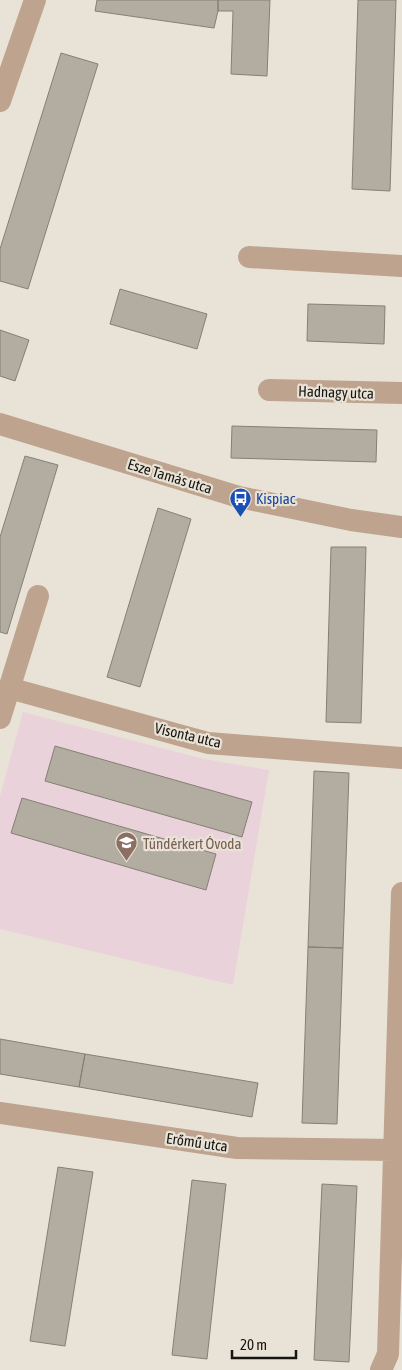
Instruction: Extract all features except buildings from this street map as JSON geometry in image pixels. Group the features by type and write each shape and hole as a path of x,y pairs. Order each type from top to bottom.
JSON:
{"street":[{"path":"0,101 35,0"},
{"path":"249,257 402,266"},
{"name":"Hadnagy utca","path":"269,390 402,393"},
{"name":"Esze Tamás utca","path":"0,424 239,497 351,520 402,527"},
{"path":"0,718 38,596"},
{"name":"Visonta utca","path":"10,688 208,743 402,758"},
{"path":"381,1370 388,1354 401,1002 402,893"},
{"name":"Erőmű utca","path":"0,1113 237,1148 396,1150"}],"shaded area":[{"name":"Tündérkert Óvoda","path":"23,712 204,759 269,770 233,985 0,929 0,796"}],"place":[{"name":"Kispiac","path":"240,517"},
{"name":"Tündérkert Óvoda","path":"127,862"}]}
